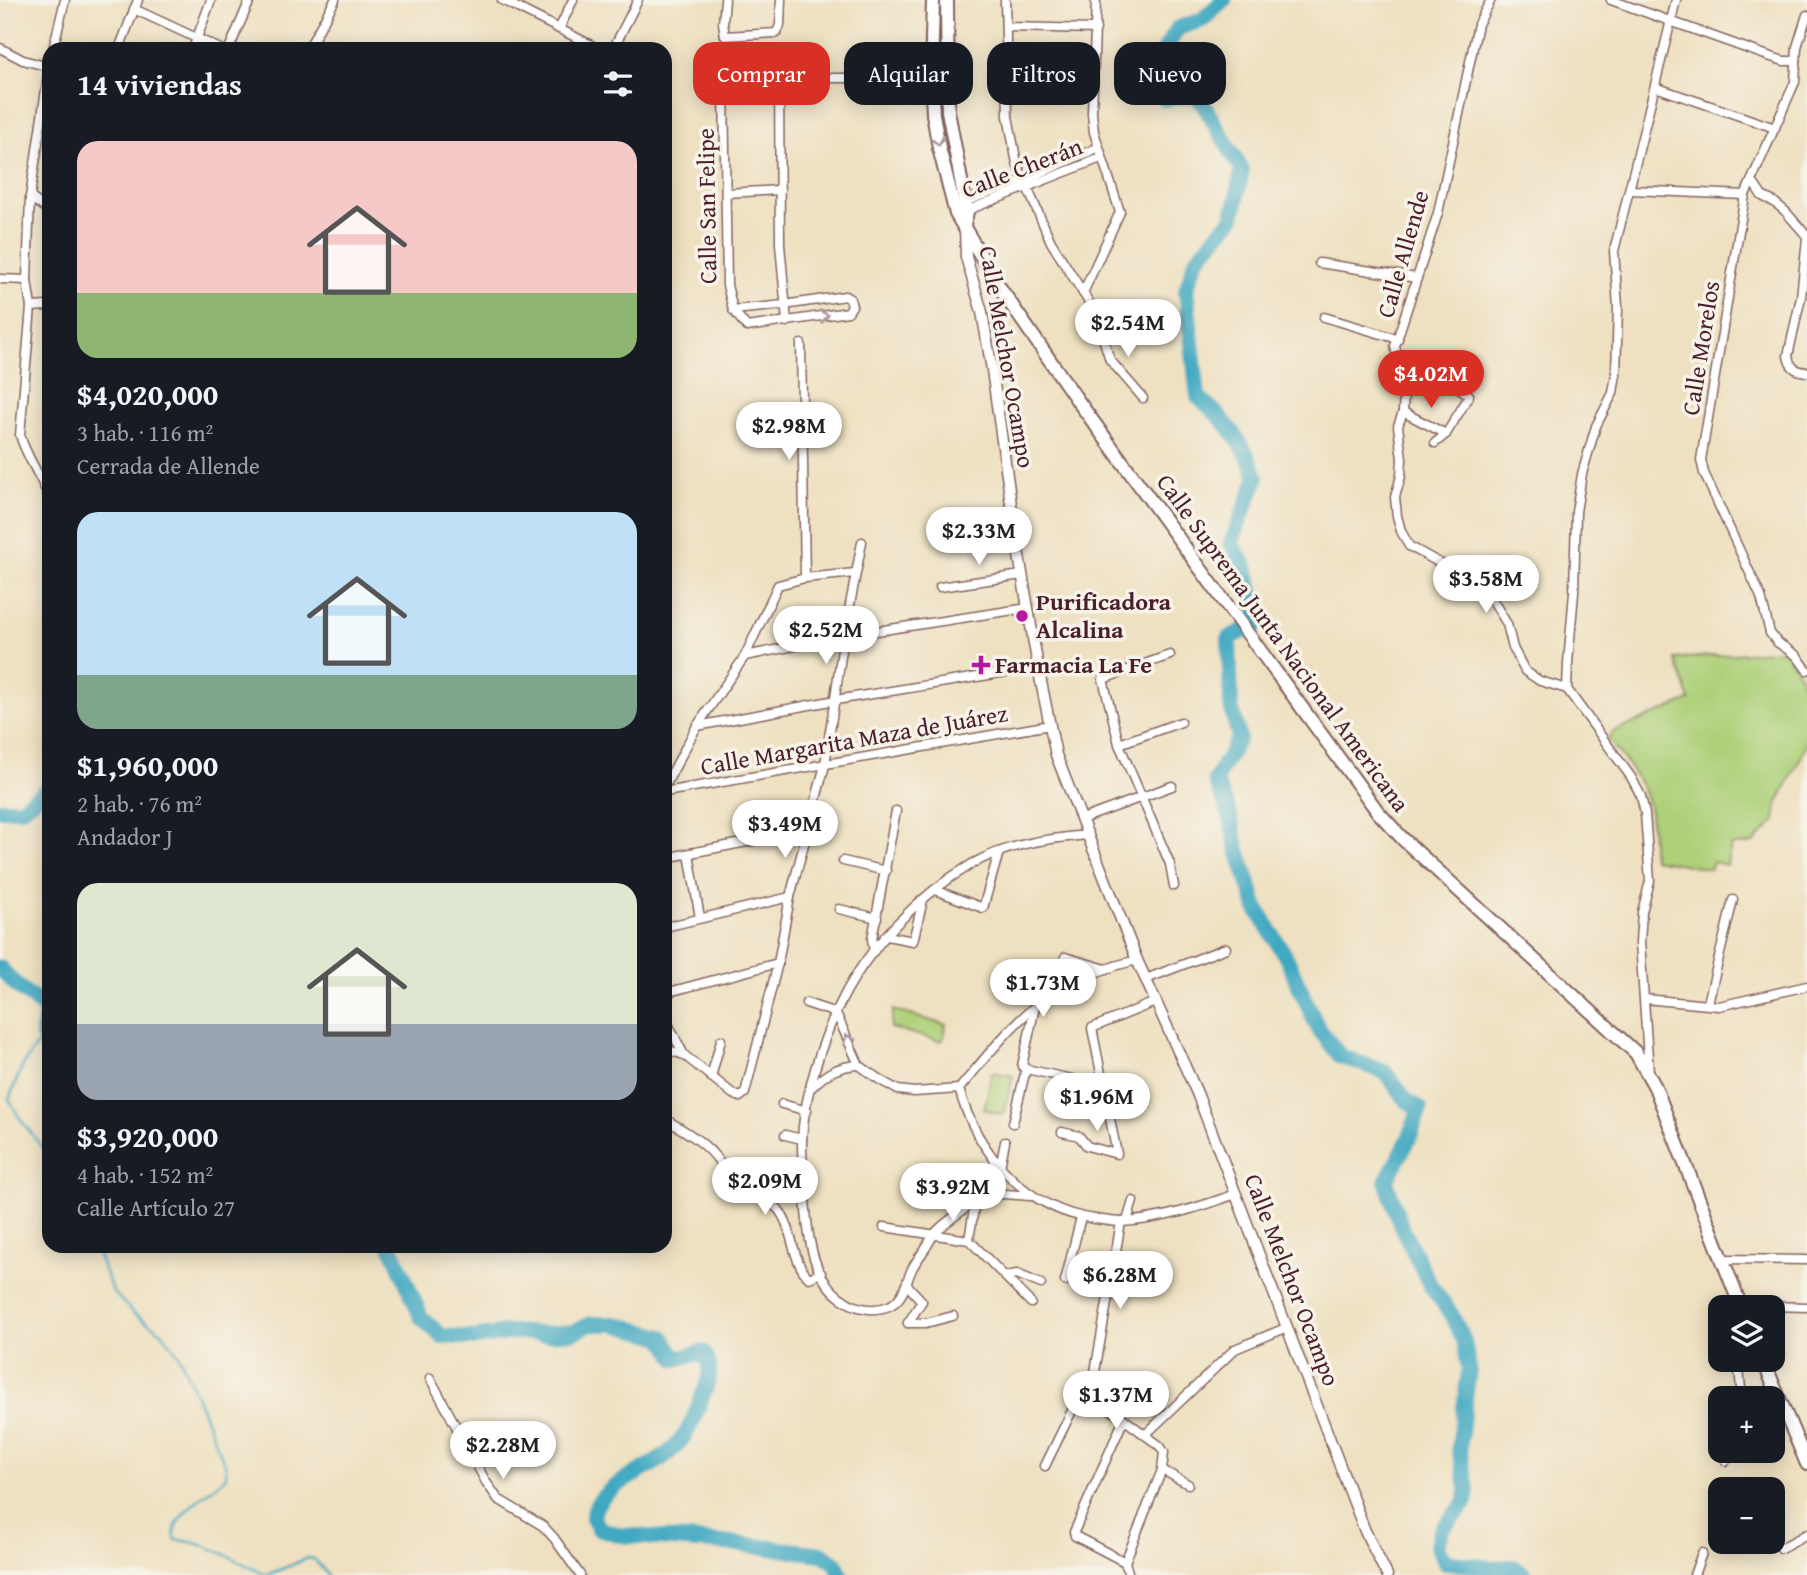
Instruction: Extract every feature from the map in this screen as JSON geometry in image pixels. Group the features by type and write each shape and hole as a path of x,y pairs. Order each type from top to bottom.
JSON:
{"main road":[{"name":"Calle Suprema Junta Nacional Americana","path":"932,42 933,0"},
{"name":"Calle Suprema Junta Nacional Americana","path":"947,0 948,111 962,214"},
{"name":"Calle Suprema Junta Nacional Americana","path":"932,105 939,148 962,214 1002,290 1265,661 1378,812 1403,839 1636,1052 1650,1074 1735,1295"},
{"path":"1768,1372 1807,1464"}],"street":[{"path":"56,42 65,0"},
{"path":"122,42 138,0"},
{"path":"197,42 211,0"},
{"path":"232,42 250,0"},
{"path":"312,42 335,0"},
{"path":"559,29 573,0"},
{"path":"617,42 638,0"},
{"path":"725,0 725,36 777,33 781,0"},
{"path":"1005,0 1006,42"},
{"path":"1096,0 1096,42"},
{"name":"Calle Allende","path":"1491,0 1478,24 1438,213 1398,339 1396,357 1404,391 1398,436 1402,459 1401,476 1395,497 1401,531 1409,546 1474,582 1489,594 1507,624 1513,648 1525,671 1539,681 1567,689"},
{"path":"1611,0 1784,61 1796,61"},
{"path":"1650,1074 1640,942 1642,912 1650,881 1645,814 1641,796 1632,777 1567,689 1576,512 1582,474 1597,426 1613,393 1618,307 1614,251 1676,0"},
{"path":"507,1 585,42"},
{"path":"134,9 205,42"},
{"name":"Calle Morelos","path":"1807,15 1797,47 1795,82 1745,195 1701,460 1704,473 1761,597 1770,633 1777,642 1797,656 1807,670"},
{"path":"1006,27 1096,29"},
{"path":"0,48 42,66"},
{"path":"1655,87 1775,128"},
{"name":"Calle San Felipe","path":"724,105 727,285 733,310 747,327 787,323"},
{"path":"733,310 784,305 847,296 852,306 848,312 787,323 784,305 780,244 779,105"},
{"path":"1009,105 1012,141 1025,184 1051,242 1101,323 1110,360 1143,398"},
{"path":"1083,293 1120,212 1097,148 1093,105"},
{"path":"42,116 30,197 27,280 31,307 20,435 24,450 42,480"},
{"name":"Calle Cherán","path":"962,214 1097,148"},
{"name":"Calle Cherán","path":"1025,184 1101,158"},
{"path":"1752,181 1762,196 1785,211 1807,238 1801,297 1788,355 1789,364 1795,369 1807,372"},
{"path":"726,193 780,190"},
{"path":"1630,190 1745,195"},
{"path":"30,197 42,206"},
{"name":"Calle Melchor Ocampo","path":"962,214 966,257 982,312 1022,575 1056,755 1137,960 1197,1093 1365,1531 1384,1573"},
{"path":"1319,263 1417,278"},
{"path":"0,279 27,280"},
{"path":"31,307 42,306"},
{"path":"1324,317 1398,339"},
{"path":"801,344 805,578"},
{"path":"1435,443 1446,434 1469,396 1454,385"},
{"path":"1403,412 1446,434"},
{"path":"672,1051 684,1055 740,1097 745,1093 778,963 790,897 825,765 844,636 862,542"},
{"path":"672,773 697,726 745,656 778,585 805,578 855,573"},
{"path":"940,587 1022,575"},
{"path":"745,656 844,636 1028,608"},
{"path":"1170,655 1103,679 1119,744 1170,864 1174,886"},
{"path":"697,726 1038,667"},
{"path":"1119,744 1181,722"},
{"name":"Calle Margarita Maza de Juárez","path":"672,791 1050,725"},
{"path":"1082,819 1172,786"},
{"path":"874,951 872,940 896,811"},
{"path":"672,857 809,830"},
{"path":"1005,1142 991,1182 979,1199 933,1236 897,1301 887,1307 862,1308 838,1297 821,1273 807,1235 802,1139 817,1065 836,1013 874,951 935,890 972,864 999,852 1062,837 1089,835"},
{"path":"935,890 984,908 999,852"},
{"path":"689,854 699,918"},
{"path":"843,861 886,871"},
{"path":"672,925 790,897"},
{"path":"887,936 913,941 923,900"},
{"path":"1708,1003 1733,900"},
{"path":"839,909 877,918"},
{"path":"1146,979 1226,948"},
{"path":"1059,989 1065,957 1106,969"},
{"path":"806,1003 836,1013 859,1065 898,1090 914,1092 959,1089 1036,1006 1059,989 1106,969 1137,960"},
{"path":"672,991 778,963"},
{"path":"1645,999 1719,1006 1807,986"},
{"path":"1067,1133 1079,1136 1087,1146 1117,1154 1092,1028 1155,1002"},
{"path":"1036,1006 1022,1066 1072,1079"},
{"path":"672,1032 684,1055"},
{"path":"711,1077 721,1040"},
{"path":"812,1087 826,1073 845,1066 859,1065"},
{"path":"1013,1123 1026,1069"},
{"path":"959,1089 978,1138 998,1164 1031,1196 1050,1206 1081,1217 1124,1221 1197,1208 1236,1194"},
{"path":"782,1104 807,1111"},
{"path":"672,1123 695,1137 720,1162 726,1175 739,1188 778,1209 802,1272 809,1278 821,1273"},
{"path":"785,1135 802,1139"},
{"path":"979,1199 1031,1196"},
{"path":"969,1240 979,1199"},
{"path":"1091,1395 1124,1221 1133,1201"},
{"path":"1065,1281 1081,1217"},
{"path":"884,1227 969,1240 1031,1303"},
{"path":"1722,1259 1807,1261"},
{"path":"1006,1276 1017,1274 1041,1284"},
{"path":"907,1286 922,1301 908,1323 926,1323 953,1316"},
{"path":"1785,1307 1807,1307"},
{"path":"1146,1435 1235,1349 1287,1327"},
{"path":"430,1378 486,1482 498,1499 543,1525 580,1575"},
{"path":"1045,1466 1080,1394 1086,1391 1146,1435 1164,1452 1163,1470 1125,1562 1129,1575"},
{"path":"1124,1419 1074,1532 1076,1536 1125,1562"},
{"path":"1163,1470 1188,1484"},
{"path":"1785,1546 1807,1534"},
{"path":"1694,1575 1702,1553"}],"green space":[{"path":"1782,650 1801,679 1807,714 1807,741 1777,804 1775,821 1753,843 1731,846 1727,865 1713,862 1710,869 1653,859 1648,801 1633,772 1608,739 1612,732 1690,700 1675,659"},
{"path":"893,1010 946,1025 943,1040 891,1028"},
{"path":"992,1072 1013,1076 1003,1115 984,1109"}],"waterway":[{"path":"1224,0 1202,20 1178,28 1165,49 1165,99 1195,94 1242,170 1233,218 1196,260 1186,290 1198,397 1234,433 1257,478 1231,543 1246,567 1259,623 1229,638 1231,706 1239,738 1215,780 1229,812 1257,909 1286,957 1318,1028 1340,1056 1385,1072 1407,1101 1420,1108 1409,1139 1386,1181 1401,1226 1430,1285 1451,1314 1464,1341 1469,1369 1459,1448 1467,1488 1466,1502 1441,1530 1437,1546 1445,1562 1491,1568 1514,1567 1525,1575"},
{"path":"0,809 21,809 42,792"},
{"path":"0,968 42,1006"},
{"path":"42,1037 22,1067 9,1099 42,1148"},
{"path":"97,1253 113,1292 134,1314 162,1332 179,1355 226,1467 226,1477 183,1514 177,1523 176,1540 211,1548 266,1575"},
{"path":"394,1253 421,1317 441,1336 474,1338 513,1332 574,1332 591,1324 615,1324 663,1337 676,1359 703,1352 708,1362 709,1377 686,1433 677,1445 658,1461 605,1495 597,1505 593,1518 598,1528 620,1535 823,1554 836,1564 841,1575"},
{"path":"267,1575 308,1558 314,1559 328,1575"}],"place":[{"name":"Purificadora Alcalina","path":"1022,616"},
{"name":"Farmacia La Fe","path":"981,665"}]}
